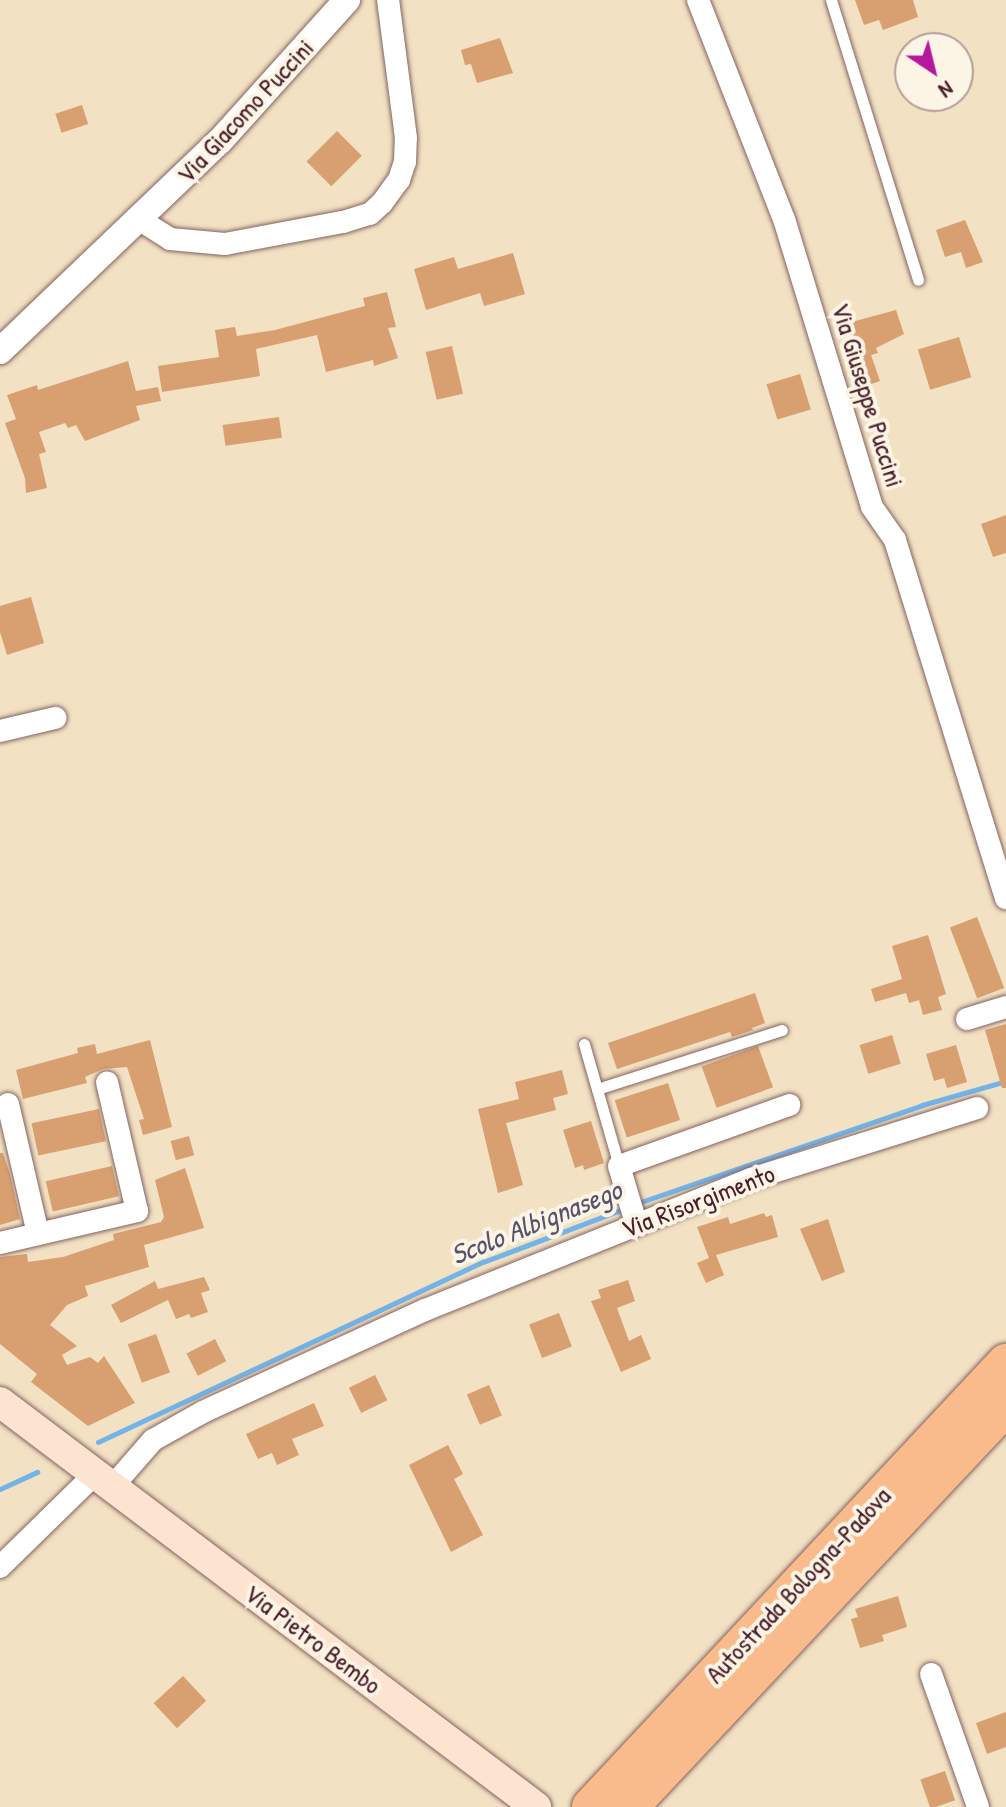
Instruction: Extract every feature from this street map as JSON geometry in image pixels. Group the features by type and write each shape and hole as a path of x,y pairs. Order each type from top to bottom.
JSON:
{"highway":[{"name":"Autostrada Bologna-Padova","path":"591,1807 1006,1363"},
{"name":"Autostrada Bologna-Padova","path":"629,1807 1006,1406"}],"main road":[{"path":"0,1402 103,1480"},
{"name":"Via Pietro Bembo","path":"103,1480 525,1799"}],"street":[{"name":"Via Giacomo Puccini","path":"0,351 220,141 347,0"},
{"path":"140,220 170,239 225,244 370,214 399,180 405,162 406,138 388,0"},
{"name":"Via Giuseppe Puccini","path":"698,0 784,219 872,507 895,540 1006,898"},
{"path":"0,731 55,718"},
{"path":"967,1019 1006,1007"},
{"path":"0,1243 137,1211 107,1082"},
{"path":"8,1104 38,1234"},
{"path":"633,1212 619,1166 789,1105"},
{"name":"Via Risorgimento","path":"103,1480 166,1433 633,1212 751,1179 977,1108"},
{"path":"0,1567 103,1480"},
{"path":"931,1674 978,1807"}],"lane":[{"path":"831,0 918,280"},
{"path":"597,1089 782,1030"},
{"path":"584,1044 619,1166"}],"building":[{"path":"855,0 913,0 918,17 883,30 879,20 864,25"},
{"path":"500,38 513,73 477,83 471,64 465,65 461,50"},
{"path":"82,105 88,124 62,133 55,114"},
{"path":"337,131 362,156 331,186 307,161"},
{"path":"965,220 983,262 966,268 961,252 945,257 936,230"},
{"path":"513,253 525,294 484,306 480,293 426,310 414,269 454,257 458,269"},
{"path":"387,292 396,327 388,328 398,358 374,366 373,360 326,372 317,335 256,349 260,376 162,392 158,366 219,357 215,330 235,327 237,336 275,330 365,306 363,298"},
{"path":"896,310 904,334 876,348 878,353 871,355 880,381 857,389 849,364 856,362 844,324"},
{"path":"959,337 971,377 930,390 918,350"},
{"path":"452,346 463,394 437,400 426,352"},
{"path":"128,361 136,391 158,387 161,401 136,406 140,420 85,441 76,425 68,428 65,423 39,432 46,452 39,454 47,488 26,493 25,478 5,423 16,419 7,395 37,385 38,390"},
{"path":"800,374 811,409 777,420 767,384"},
{"path":"279,417 282,438 225,446 223,425"},
{"path":"1006,515 1006,553 993,557 981,524"},
{"path":"31,597 44,643 7,655 0,632 0,606"},
{"path":"977,917 1004,988 977,998 950,927"},
{"path":"928,935 946,994 938,997 942,1010 923,1015 919,1000 909,1003 906,993 875,1002 871,989 902,979 892,946"},
{"path":"755,993 765,1023 753,1030 732,1037 730,1032 617,1069 608,1043"},
{"path":"1006,1024 1006,1088 1002,1088 985,1030"},
{"path":"892,1035 901,1064 868,1074 859,1045"},
{"path":"150,1040 172,1127 143,1135 139,1120 144,1119 127,1067 103,1069 85,1077 87,1083 23,1099 16,1070 78,1053 77,1048 95,1044 97,1054"},
{"path":"956,1045 967,1082 947,1088 944,1078 934,1081 926,1054"},
{"path":"758,1046 773,1087 717,1108 702,1067"},
{"path":"562,1070 568,1094 553,1098 556,1110 506,1123 523,1185 498,1193 478,1109 519,1099 515,1082"},
{"path":"668,1083 680,1120 627,1137 615,1100"},
{"path":"99,1109 106,1141 38,1156 32,1123"},
{"path":"591,1121 604,1163 584,1170 583,1165 575,1168 563,1130"},
{"path":"189,1136 194,1155 176,1160 171,1141"},
{"path":"0,1153 3,1153 10,1174 20,1219 0,1225"},
{"path":"112,1166 119,1196 53,1212 46,1181"},
{"path":"185,1168 204,1228 144,1245 149,1267 85,1286 88,1296 67,1305 50,1325 77,1346 62,1355 67,1365 90,1357 98,1363 104,1356 135,1403 88,1426 31,1382 37,1374 0,1344 0,1257 27,1254 28,1262 63,1257 114,1240 113,1234 161,1222 164,1217 155,1180"},
{"path":"764,1213 766,1217 772,1215 778,1237 716,1255 724,1275 706,1283 697,1263 709,1258 697,1227 728,1217 730,1224"},
{"path":"828,1219 845,1272 822,1281 800,1229"},
{"path":"204,1277 210,1290 201,1293 208,1312 191,1318 189,1314 176,1319 168,1300 121,1323 111,1305 155,1281 158,1289"},
{"path":"628,1280 635,1301 617,1308 629,1341 641,1335 651,1359 621,1372 591,1301 601,1298 598,1290"},
{"path":"559,1313 572,1347 542,1358 529,1324"},
{"path":"156,1334 170,1373 142,1383 128,1344"},
{"path":"215,1339 226,1361 198,1376 186,1354"},
{"path":"375,1375 387,1400 361,1413 349,1388"},
{"path":"489,1385 502,1415 480,1425 467,1394"},
{"path":"314,1403 324,1426 292,1439 299,1455 277,1465 272,1453 258,1459 246,1434"},
{"path":"448,1445 463,1474 454,1479 483,1535 451,1552 409,1465"},
{"path":"898,1596 907,1627 882,1635 884,1641 860,1648 851,1619 858,1617 855,1609"},
{"path":"183,1676 206,1701 177,1728 154,1703"},
{"path":"1006,1712 1006,1747 987,1754 976,1723"},
{"path":"945,1771 955,1800 930,1807 920,1779"}],"waterway":[{"name":"Scolo Albignasego","path":"635,1204 922,1105 1006,1081"},
{"name":"Scolo Albignasego","path":"98,1442 483,1262 626,1208"},
{"name":"Scolo Albignasego","path":"0,1489 37,1472"}]}
